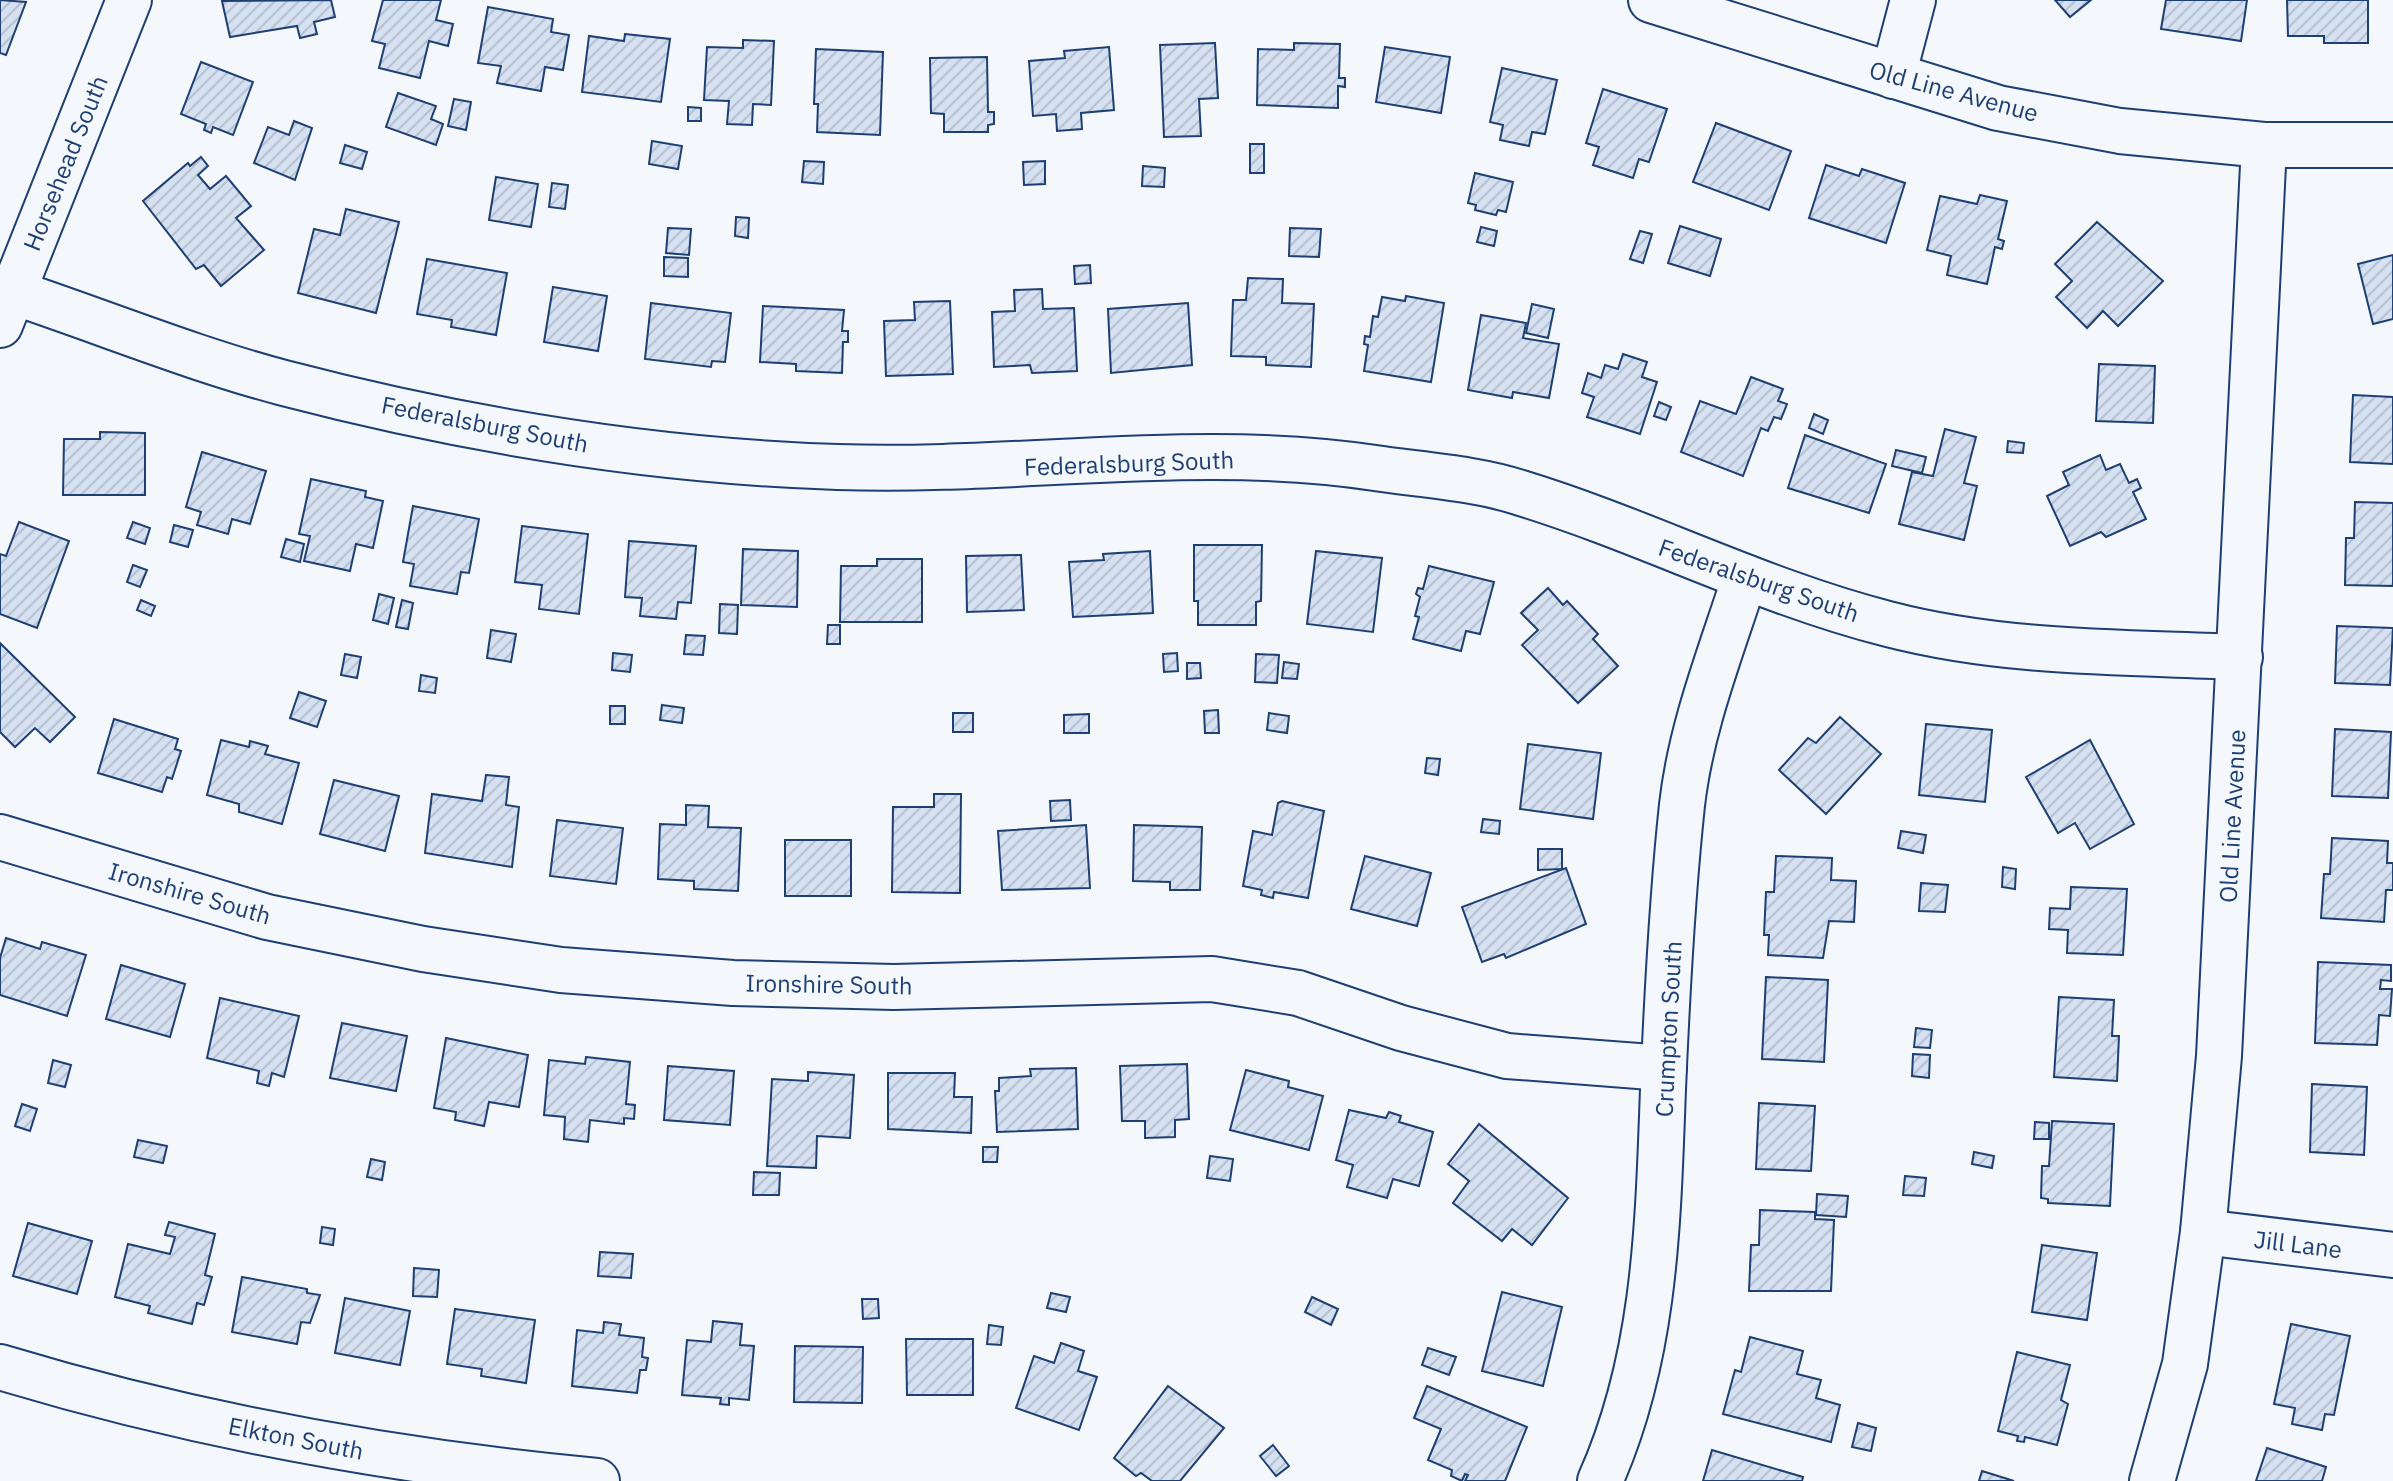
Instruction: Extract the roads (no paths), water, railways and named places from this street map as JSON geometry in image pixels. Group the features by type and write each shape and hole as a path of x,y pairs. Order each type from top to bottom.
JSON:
{"street":[{"name":"Horsehead South","path":"6,309 129,0"},
{"name":"Old Line Avenue","path":"1651,0 1998,108 2120,131 2264,145 2393,145"},
{"path":"1893,76 1913,0"},
{"name":"Old Line Avenue","path":"2152,1481 2185,1364 2203,1232 2219,1056 2264,145"},
{"name":"Federalsburg South","path":"6,309 281,383 473,425 648,453 837,467 1015,467 1212,457 1366,466 1517,491 1745,577 1887,624 2006,648 2240,657"},
{"name":"Crumpton South","path":"1600,1481 1639,1369 1657,1261 1664,1068 1683,803 1700,715 1745,577"},
{"name":"Ironshire South","path":"0,837 267,917 423,949 561,970 733,983 894,987 1212,979 1298,993 1401,1028 1507,1056 1664,1068"},
{"name":"Jill Lane","path":"2203,1232 2393,1255"},
{"name":"Elkton South","path":"0,1367 103,1398 288,1438 475,1469 597,1481"}]}
